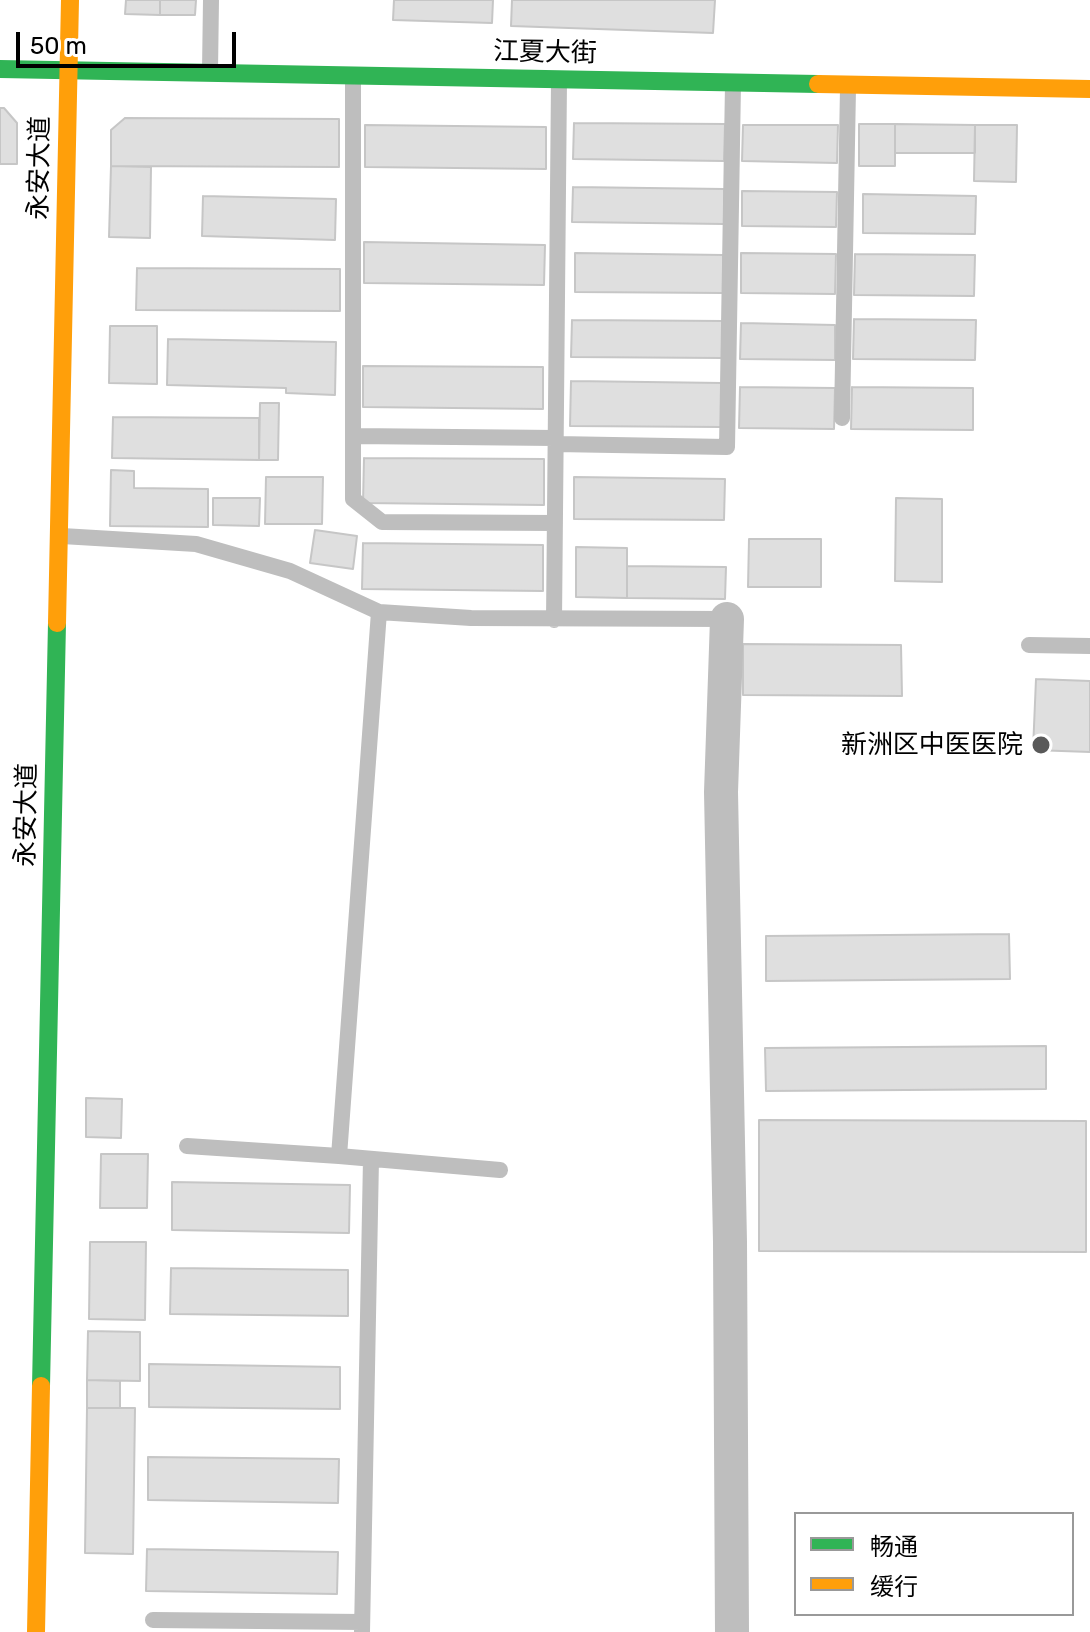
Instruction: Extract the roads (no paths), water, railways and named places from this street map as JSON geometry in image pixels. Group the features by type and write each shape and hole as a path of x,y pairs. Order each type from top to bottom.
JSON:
{"street":[{"name":"永安大道","path":"36,1632 70,0"},
{"name":"江夏大街","path":"0,69 1090,89"},
{"path":"727,619 721,792 730,1242 732,1632"}],"lane":[{"path":"210,73 211,0"},
{"path":"353,76 353,499 382,522 555,523"},
{"path":"554,620 559,79"},
{"path":"353,436 727,447 733,82"},
{"path":"842,418 848,85"},
{"path":"58,535 196,544 290,571 379,612 554,620 727,619"},
{"path":"339,1156 379,612"},
{"path":"1029,645 1090,646"},
{"path":"187,1146 500,1170"},
{"path":"153,1620 362,1627 371,1159"}],"place":[{"name":"新洲区中医医院","path":"1041,745"}]}
